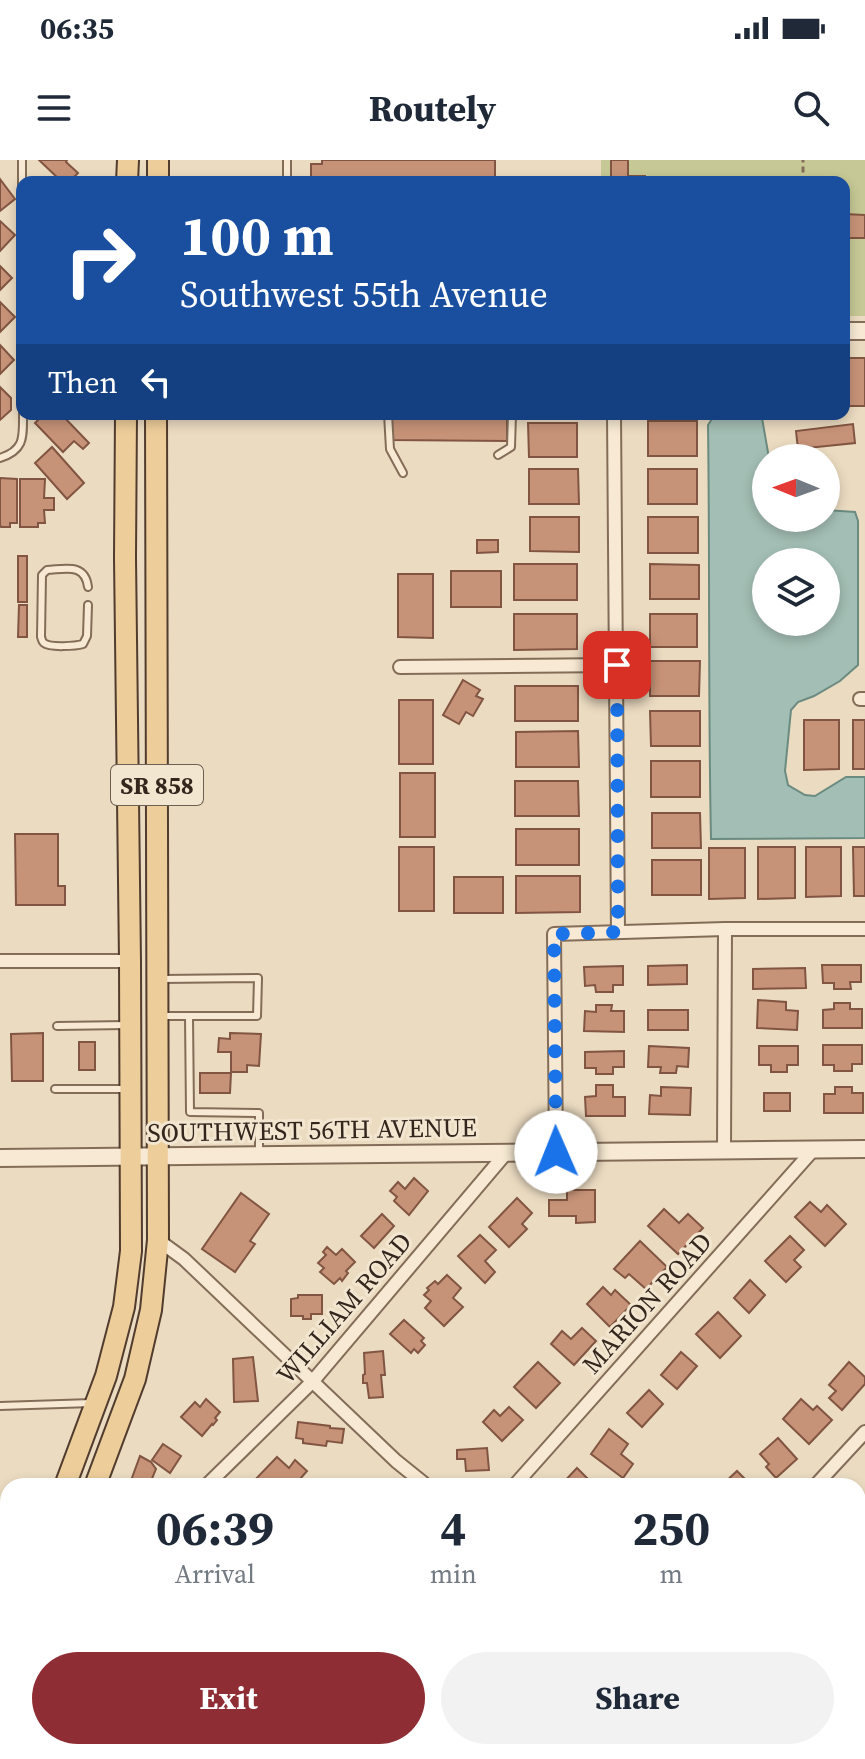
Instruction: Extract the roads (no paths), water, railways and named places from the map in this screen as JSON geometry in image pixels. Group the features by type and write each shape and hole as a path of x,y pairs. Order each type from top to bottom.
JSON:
{"main road":[{"name":"SR 858","path":"68,1478 106,1376 124,1307 131,1251 126,420"},
{"name":"SR 858","path":"98,1478 135,1379 151,1310 158,1240 156,420"}],"street":[{"path":"614,420 618,932"},
{"path":"400,667 617,665"},
{"path":"724,1150 725,929"},
{"path":"556,1152 554,934 865,929"},
{"path":"0,961 130,961"},
{"name":"MARION ROAD","path":"521,1478 814,1149"},
{"name":"SOUTHWEST 56TH AVENUE","path":"0,1158 865,1149"},
{"name":"WILLIAM ROAD","path":"214,1478 312,1382 507,1152"},
{"path":"158,1240 184,1259 417,1478"},
{"path":"822,1478 865,1432"}],"lane":[{"path":"0,458 14,453 23,440 23,420"},
{"path":"388,420 390,449 403,473"},
{"path":"498,455 511,447 512,420"},
{"path":"88,587 82,571 76,569 47,570 42,575 43,643 83,644 87,636 88,605"},
{"path":"158,979 258,978 257,1016 158,1016"},
{"path":"189,1017 190,1112 259,1113 259,1155"},
{"path":"57,1026 130,1025"},
{"path":"55,1089 130,1089"},
{"path":"0,1406 95,1403"}]}
